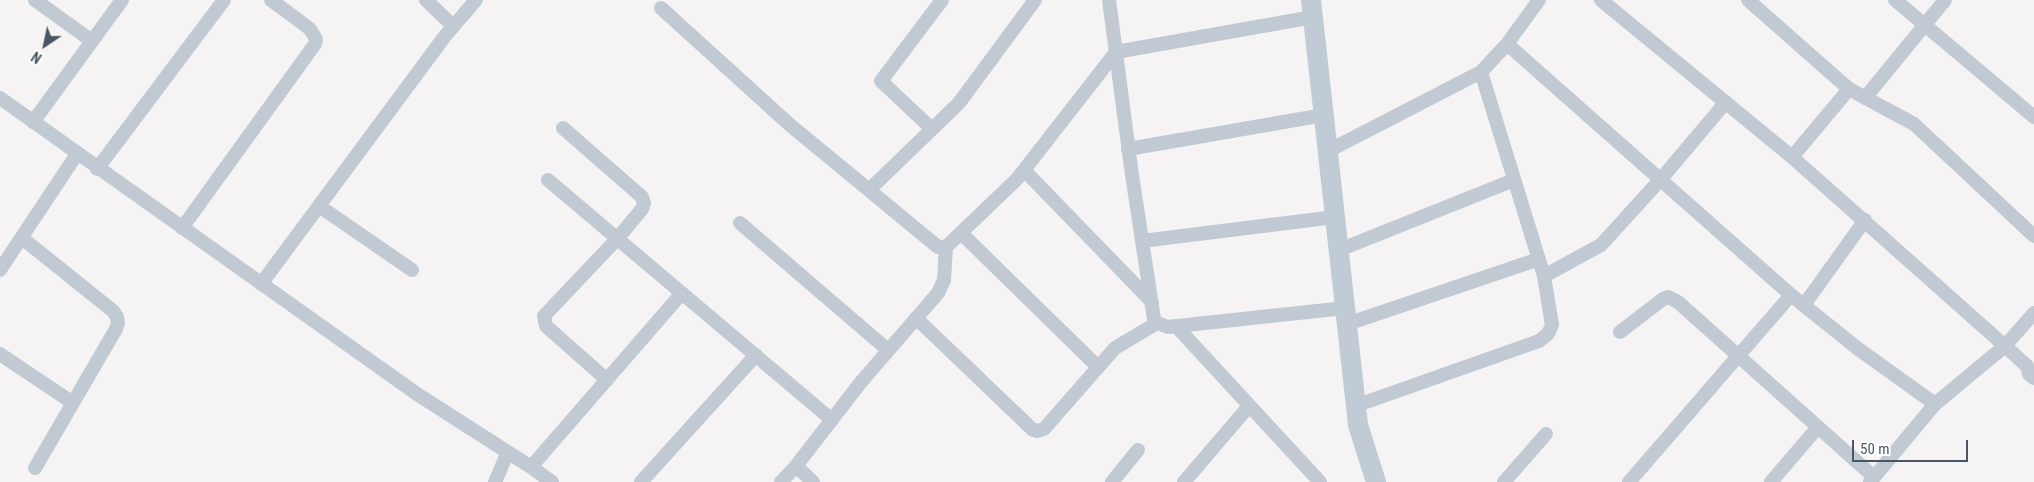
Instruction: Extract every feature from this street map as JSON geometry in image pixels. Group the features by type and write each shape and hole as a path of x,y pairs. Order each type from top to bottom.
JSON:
{"main road":[{"path":"1312,8 1358,425 1376,482"}],"street":[{"path":"34,0 92,41"},
{"path":"33,122 122,0"},
{"path":"98,169 224,0"},
{"path":"182,228 315,44 316,39 310,28 271,0"},
{"path":"426,0 453,26"},
{"path":"261,284 453,26 476,0"},
{"path":"932,129 881,80 942,0"},
{"path":"869,190 964,96 1035,0"},
{"path":"1109,0 1128,149 1156,323"},
{"path":"1328,151 1481,72 1507,44 1539,0"},
{"path":"1600,0 1726,102 1865,220 2027,366 2029,374 2034,378"},
{"path":"1748,0 1849,89 1914,124 2034,236"},
{"path":"1895,0 2034,117"},
{"path":"1865,98 1945,0"},
{"path":"661,8 790,125 938,247 946,247"},
{"path":"781,482 943,285 946,247 1014,183 1116,52 1312,8"},
{"path":"1507,44 1791,295 1856,348 1935,404"},
{"path":"1356,406 1539,342 1548,334 1552,326 1544,276 1481,72"},
{"path":"1792,157 1849,89"},
{"path":"0,98 417,394 552,482"},
{"path":"1544,276 1600,245 1661,180 1726,102"},
{"path":"1128,149 1324,115"},
{"path":"563,128 642,197 644,203 642,209 617,239 547,311 543,321 546,326 607,380"},
{"path":"0,270 77,154"},
{"path":"1024,170 1152,302"},
{"path":"548,180 832,420"},
{"path":"1339,250 1514,180"},
{"path":"319,206 412,270"},
{"path":"1142,241 1335,217"},
{"path":"1804,305 1865,220"},
{"path":"740,223 888,350"},
{"path":"961,233 1098,367"},
{"path":"22,238 113,311 118,323 35,468"},
{"path":"916,318 1033,430 1037,431 1044,429 1115,348 1156,323 1168,327 1346,316 1539,259"},
{"path":"531,467 682,293"},
{"path":"1629,482 1791,295"},
{"path":"1620,332 1663,299 1668,297 1678,302 1818,427 1872,480 1935,404 2005,346 2034,313"},
{"path":"1176,326 1249,406 1310,479"},
{"path":"0,354 73,404"},
{"path":"641,482 756,356"},
{"path":"1184,482 1249,406"},
{"path":"1771,482 1818,427"},
{"path":"1504,482 1546,434"},
{"path":"1112,482 1138,450"},
{"path":"495,482 508,452"},
{"path":"796,466 813,482"}]}
